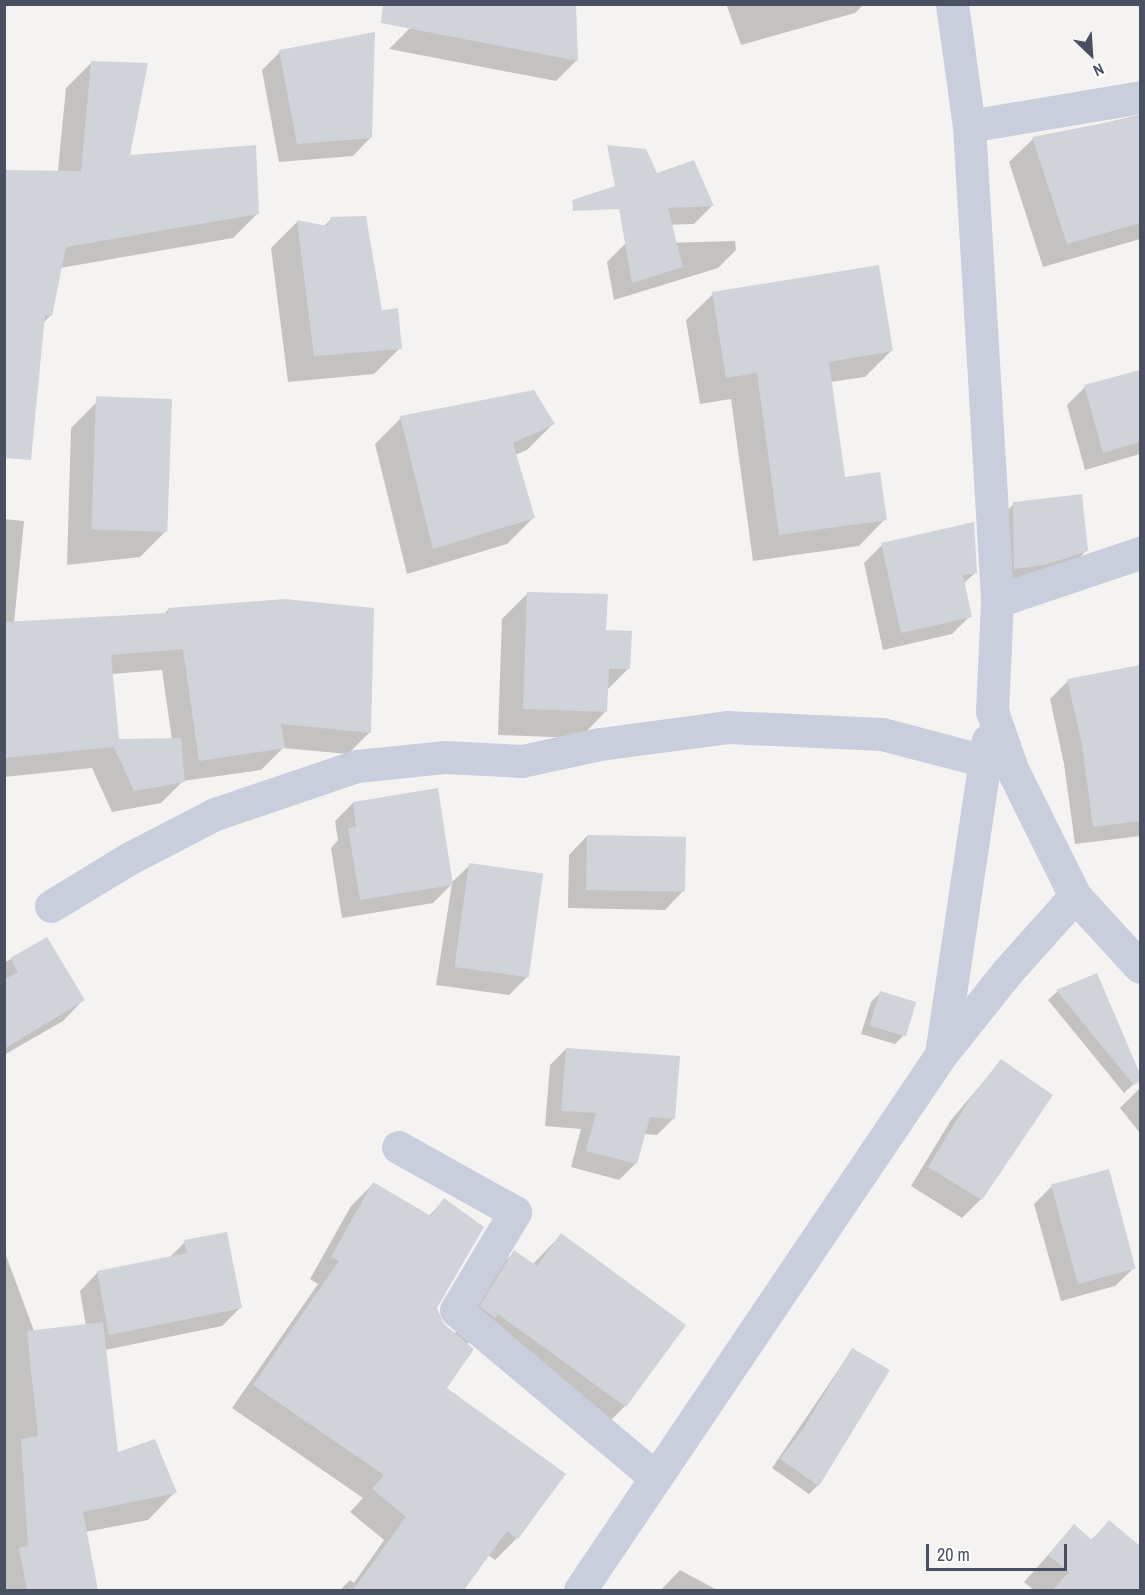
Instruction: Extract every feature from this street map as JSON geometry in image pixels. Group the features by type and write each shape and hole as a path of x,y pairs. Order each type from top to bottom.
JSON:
{"street":[{"path":"940,1056 992,711 997,601 969,126 952,4"},
{"path":"969,126 1140,97"},
{"path":"997,601 1140,554"},
{"path":"992,711 1012,769 1075,896 1140,967"},
{"path":"51,906 130,858 215,814 357,766 444,757 522,762 600,744 727,727 882,734 985,762"},
{"path":"580,1590 940,1056 1006,972 1075,896"},
{"path":"398,1147 515,1212 456,1310 656,1478"}],"building":[{"path":"383,4 576,4 578,61 381,23"},
{"path":"375,32 372,138 297,144 279,50"},
{"path":"91,61 148,63 130,155 256,145 259,214 66,247 52,316 45,315 31,460 4,458 4,170 81,171"},
{"path":"1140,116 1140,223 1067,244 1032,137"},
{"path":"607,145 646,149 657,173 694,160 714,206 668,208 683,267 632,283 619,209 573,211 572,200 615,186"},
{"path":"366,216 382,310 398,308 402,349 314,356 297,220 327,226 331,217"},
{"path":"879,265 893,351 829,362 845,477 880,472 887,520 779,535 757,373 726,378 712,292"},
{"path":"1140,370 1140,442 1103,453 1084,385"},
{"path":"534,390 555,424 513,443 535,518 433,549 400,416"},
{"path":"96,396 172,399 167,532 91,529"},
{"path":"1082,494 1088,551 1045,565 1014,569 1013,502"},
{"path":"974,522 977,573 963,575 972,617 901,633 881,543"},
{"path":"527,592 608,594 606,630 632,631 630,669 609,669 607,712 523,709"},
{"path":"285,599 374,608 371,733 281,724 285,748 199,761 183,649 111,655 119,739 181,738 185,782 134,791 114,747 4,758 4,622 168,613 168,608"},
{"path":"1140,665 1140,821 1093,827 1082,745 1067,679"},
{"path":"438,788 453,885 360,900 348,828 356,827 353,802"},
{"path":"587,835 686,837 685,892 586,890"},
{"path":"469,863 543,873 529,977 454,967"},
{"path":"47,937 85,1000 4,1049 4,980 18,972 10,958"},
{"path":"1097,973 1140,1074 1140,1081 1134,1085 1056,990"},
{"path":"880,991 916,1002 906,1037 869,1025"},
{"path":"566,1048 680,1056 675,1119 650,1117 637,1164 586,1151 596,1113 561,1111"},
{"path":"1001,1059 1053,1095 982,1200 928,1167 969,1100"},
{"path":"1109,1169 1136,1268 1078,1284 1051,1185"},
{"path":"373,1182 431,1216 444,1198 484,1227 437,1308 444,1324 474,1349 447,1388 566,1474 518,1539 507,1531 464,1590 353,1590 406,1517 372,1489 384,1475 253,1385 339,1261 331,1257"},
{"path":"227,1232 242,1308 109,1335 97,1271 187,1253 184,1240"},
{"path":"561,1233 686,1325 626,1407 498,1314 495,1318 480,1306 514,1250 537,1266"},
{"path":"103,1322 118,1452 155,1439 177,1493 83,1512 98,1590 27,1590 19,1548 28,1546 21,1439 38,1436 27,1331"},
{"path":"852,1348 890,1370 819,1486 780,1459 805,1426"},
{"path":"1109,1520 1140,1546 1140,1590 1053,1590 1069,1572 1048,1555 1074,1524 1092,1540"}]}
